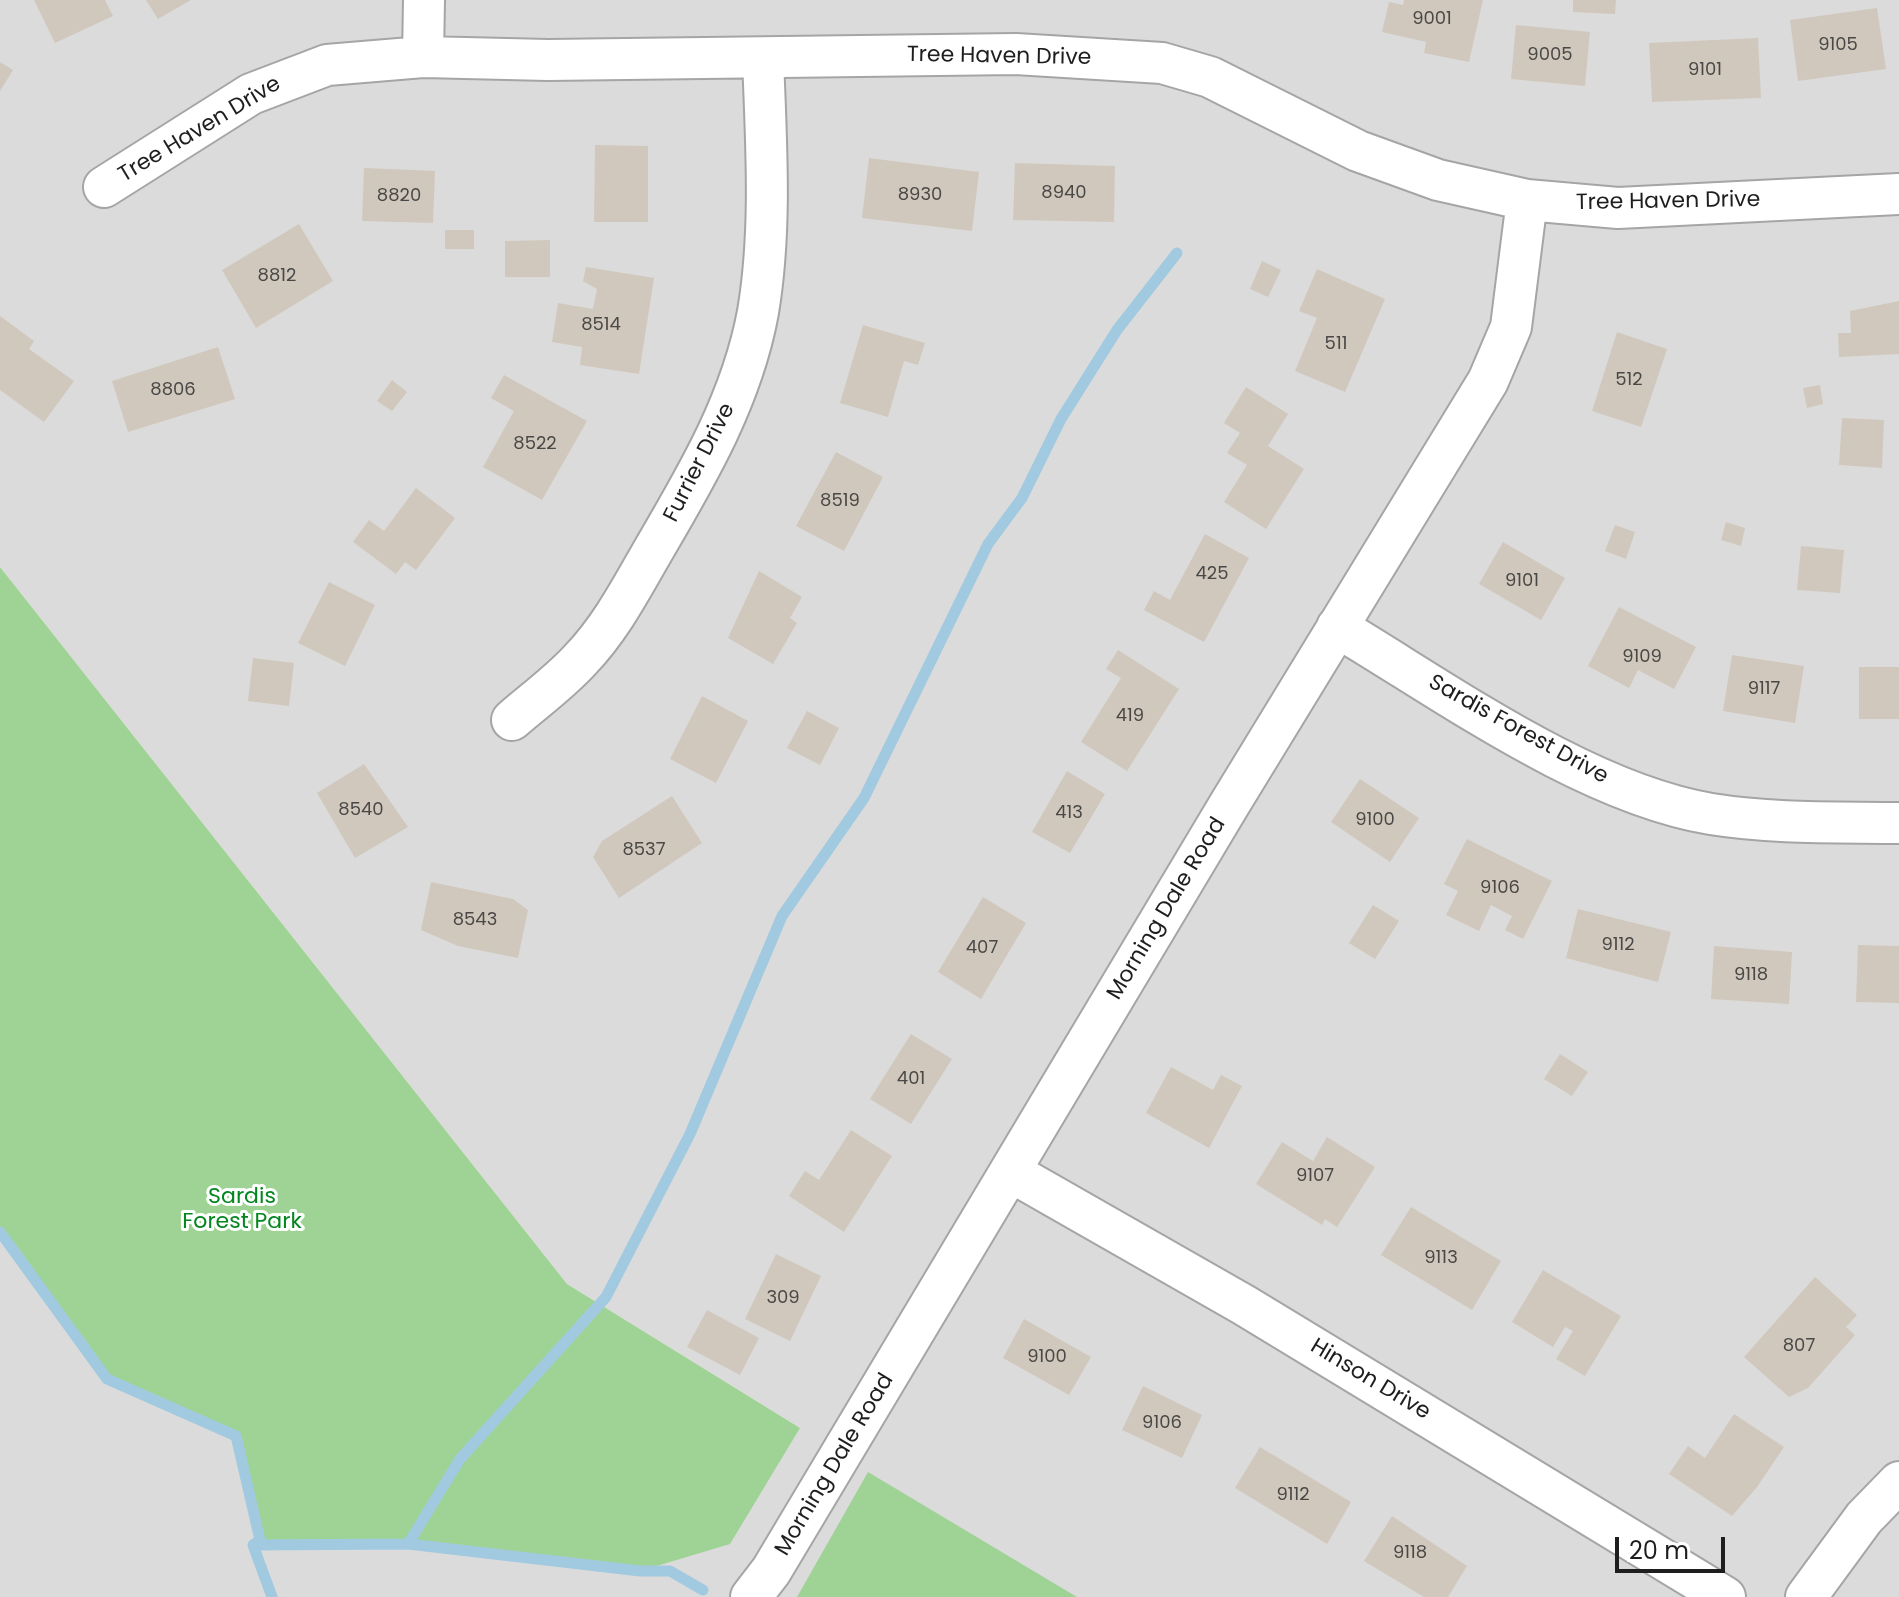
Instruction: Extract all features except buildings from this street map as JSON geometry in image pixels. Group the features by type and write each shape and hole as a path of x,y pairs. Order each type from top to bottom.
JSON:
{"street":[{"path":"423,57 424,0"},
{"name":"Tree Haven Drive","path":"104,187 251,94 327,65 423,57 763,58 1016,54 1162,63 1210,77 1358,151 1438,180 1527,200 1618,208 1899,194"},
{"name":"Furrier Drive","path":"512,720 580,660 616,615 696,478 733,402 757,315 762,283 766,158 763,58"},
{"name":"Morning Dale Road","path":"751,1597 771,1571 1488,381 1511,327 1527,200"},
{"name":"Sardis Forest Drive","path":"1337,627 1536,746 1618,785 1662,801 1709,813 1778,822 1899,823"},
{"name":"Hinson Drive","path":"1011,1172 1244,1305 1725,1597"},
{"path":"1806,1597 1864,1518 1899,1482"}],"shaded area":[{"path":"0,0 1899,0 1899,1597 0,1597 0,1232 107,1379 236,1436 260,1540 255,1545 408,1544 800,1428 567,1284 0,567"}],"green space":[{"name":"Sardis Forest Park","path":"0,567 567,1284 800,1428 730,1544 640,1571 408,1544 253,1545 260,1540 236,1436 107,1379 0,1232"},
{"path":"868,1472 1077,1597 797,1597"}],"waterway":[{"path":"408,1544 460,1459 606,1297 690,1134 782,916 864,798 988,544 1022,498 1061,419 1117,330 1177,253"},
{"path":"0,1232 107,1379 236,1436 260,1540 253,1545"},
{"path":"253,1545 408,1544 640,1571 670,1571 703,1590"},
{"path":"253,1545 272,1597"}]}
